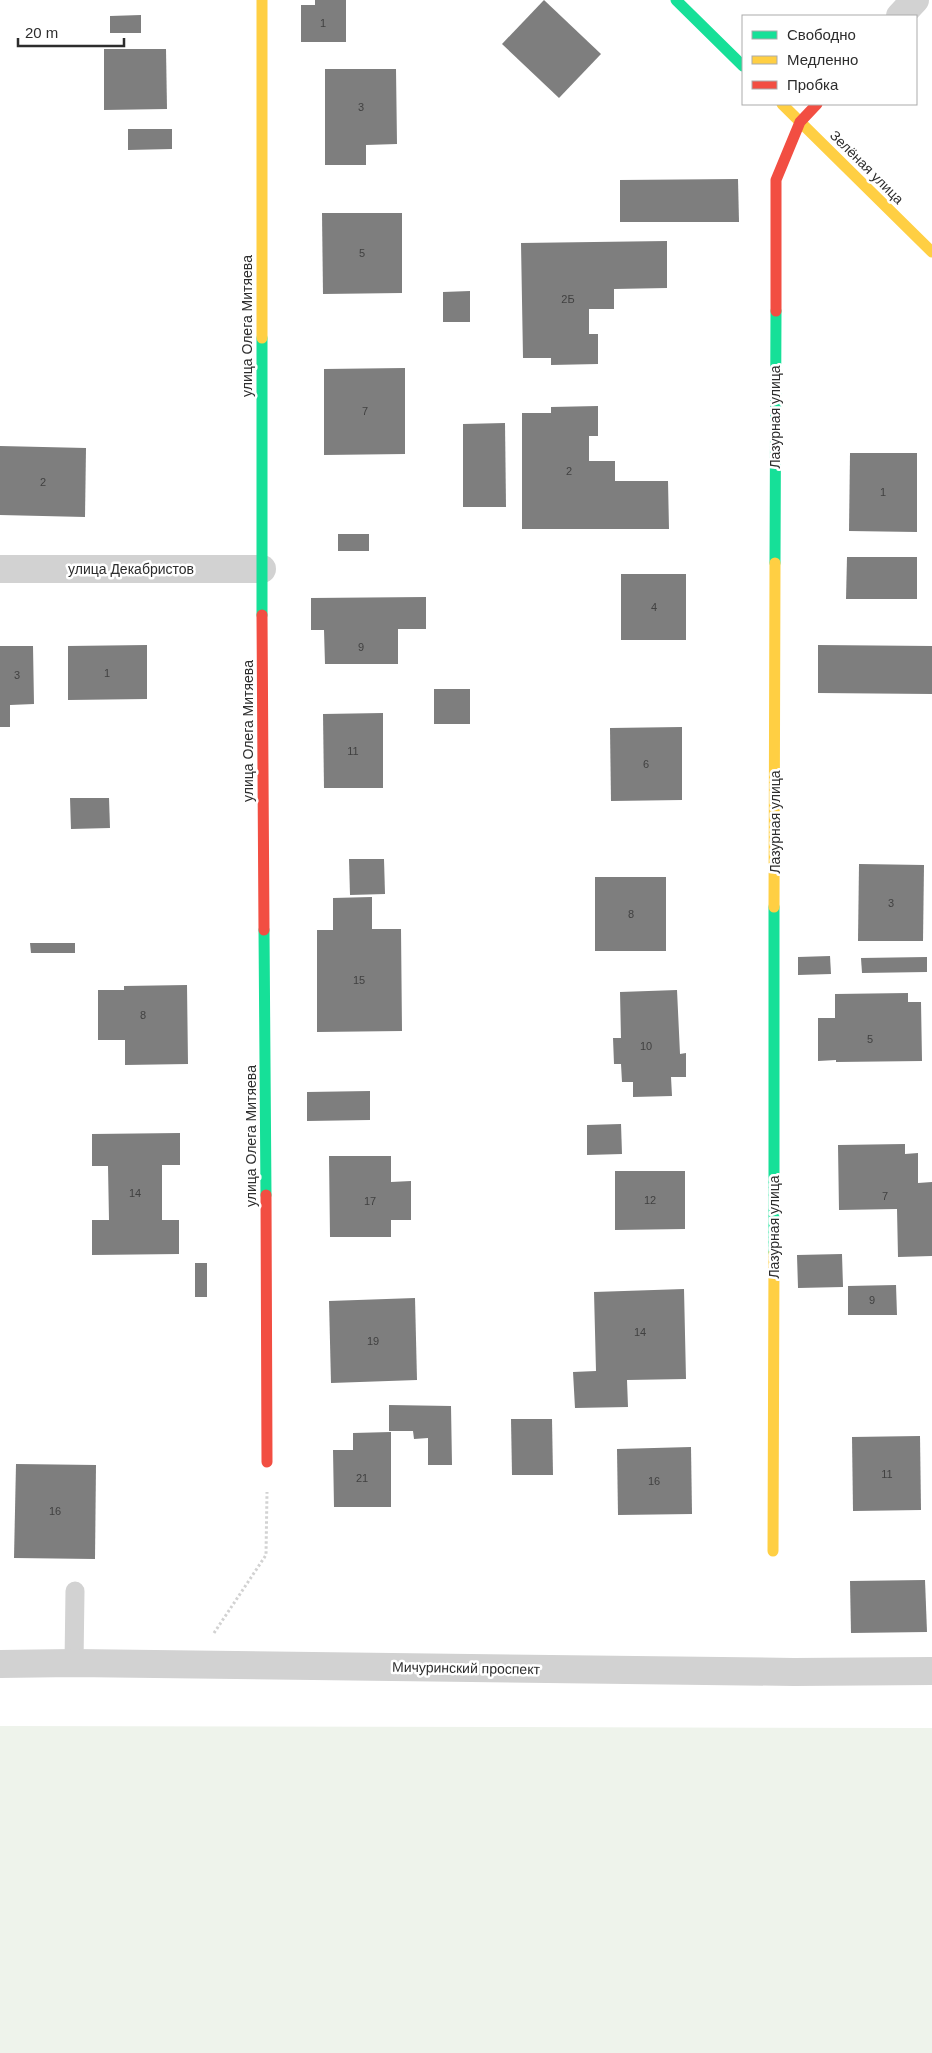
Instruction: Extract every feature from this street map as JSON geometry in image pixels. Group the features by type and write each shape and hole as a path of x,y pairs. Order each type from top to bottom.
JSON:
{"street":[{"name":"улица Олега Митяева","path":"262,0 262,569 268,1462"},
{"path":"676,0 742,65"},
{"path":"901,15 916,0"},
{"name":"Зелёная улица","path":"783,105 932,252"},
{"name":"Лазурная улица","path":"773,1551 776,180 800,122 816,105"},
{"name":"улица Декабристов","path":"0,569 262,569"},
{"name":"Мичуринский проспект","path":"0,1664 193,1664 794,1672 932,1671"}],"lane":[{"path":"74,1663 75,1591"}],"path":[{"path":"193,1664 266,1555 268,1462"}],"shaded area":[{"path":"0,1726 932,1728 932,2053 0,2053"}],"building":[{"path":"315,0 346,0 346,42 301,42 301,5 315,5"},
{"path":"544,0 601,54 559,98 502,44"},
{"path":"141,15 141,33 110,33 110,16"},
{"path":"104,49 166,49 167,109 104,110"},
{"path":"325,69 396,69 397,144 366,145 366,165 325,165"},
{"path":"128,129 172,129 172,149 128,150"},
{"path":"738,179 739,222 620,222 620,180"},
{"path":"322,213 402,213 402,293 323,294"},
{"path":"667,241 667,288 614,289 614,309 589,309 589,334 598,334 598,364 551,365 551,358 523,358 521,243"},
{"path":"470,291 470,322 443,322 443,292"},
{"path":"405,368 405,454 324,455 324,369"},
{"path":"598,406 598,436 589,436 589,461 615,461 615,481 668,481 669,529 522,529 522,413 551,413 551,407"},
{"path":"505,423 506,507 463,507 463,424"},
{"path":"0,446 86,448 85,517 0,515"},
{"path":"850,453 917,453 917,532 849,531"},
{"path":"338,534 369,534 369,551 338,551"},
{"path":"847,557 917,557 917,599 846,599"},
{"path":"621,574 686,574 686,640 621,640"},
{"path":"426,597 426,629 398,629 398,664 325,664 324,630 311,630 311,598"},
{"path":"147,645 147,699 68,700 68,646"},
{"path":"818,645 932,646 932,694 818,693"},
{"path":"0,646 33,646 34,704 10,705 10,727 0,727"},
{"path":"434,689 470,689 470,724 434,724"},
{"path":"383,713 383,788 324,788 323,714"},
{"path":"682,727 682,800 611,801 610,728"},
{"path":"70,798 109,798 110,828 71,829"},
{"path":"349,859 384,859 385,894 350,895"},
{"path":"859,864 924,865 923,941 858,941"},
{"path":"595,877 666,877 666,951 595,951"},
{"path":"372,897 372,929 401,929 402,1031 317,1032 317,930 333,930 333,898"},
{"path":"30,943 75,943 75,953 31,953"},
{"path":"830,956 831,974 798,975 798,957"},
{"path":"927,957 927,972 862,973 861,958"},
{"path":"187,985 188,1064 125,1065 125,1040 98,1040 98,990 124,990 124,986"},
{"path":"677,990 680,1054 686,1053 686,1077 671,1077 672,1096 633,1097 633,1082 622,1082 621,1064 614,1064 613,1038 621,1038 620,992"},
{"path":"908,993 908,1002 921,1002 922,1061 818,1061 818,1018 835,1018 835,994"},
{"path":"370,1091 370,1120 307,1121 307,1092"},
{"path":"621,1124 622,1154 587,1155 587,1125"},
{"path":"180,1133 180,1165 162,1165 162,1220 179,1220 179,1254 92,1255 92,1220 109,1220 108,1166 92,1166 92,1134"},
{"path":"905,1144 905,1154 918,1153 918,1183 932,1182 932,1256 898,1257 897,1209 839,1210 838,1145"},
{"path":"329,1156 391,1156 391,1182 411,1181 411,1220 391,1220 391,1237 330,1237"},
{"path":"615,1171 685,1171 685,1229 615,1230"},
{"path":"842,1254 843,1287 798,1288 797,1255"},
{"path":"195,1263 207,1263 207,1297 195,1297"},
{"path":"896,1285 897,1315 848,1315 848,1286"},
{"path":"684,1289 686,1379 627,1380 628,1407 575,1408 573,1372 596,1371 594,1292"},
{"path":"415,1298 417,1380 331,1383 329,1301"},
{"path":"389,1405 451,1406 452,1465 428,1465 428,1438 414,1439 413,1431 389,1431"},
{"path":"511,1419 552,1419 553,1475 512,1475"},
{"path":"391,1432 391,1507 334,1507 333,1450 353,1450 353,1433"},
{"path":"920,1436 921,1510 853,1511 852,1437"},
{"path":"691,1447 692,1514 618,1515 617,1449"},
{"path":"16,1464 96,1465 95,1559 14,1558"},
{"path":"925,1580 927,1632 851,1633 850,1581"}],"traffic: fast":[{"path":"676,0 742,65"},
{"path":"775,563 776,311"},
{"path":"262,338 262,615"},
{"path":"774,907 774,1253"},
{"path":"264,930 266,1195"}],"traffic: slow":[{"path":"262,0 262,338"},
{"path":"783,105 932,252"},
{"path":"774,907 775,563"},
{"path":"773,1551 774,1253"}],"traffic: jam":[{"path":"776,311 776,180 800,122 816,105"},
{"path":"262,615 264,930"},
{"path":"266,1195 267,1462"}]}
